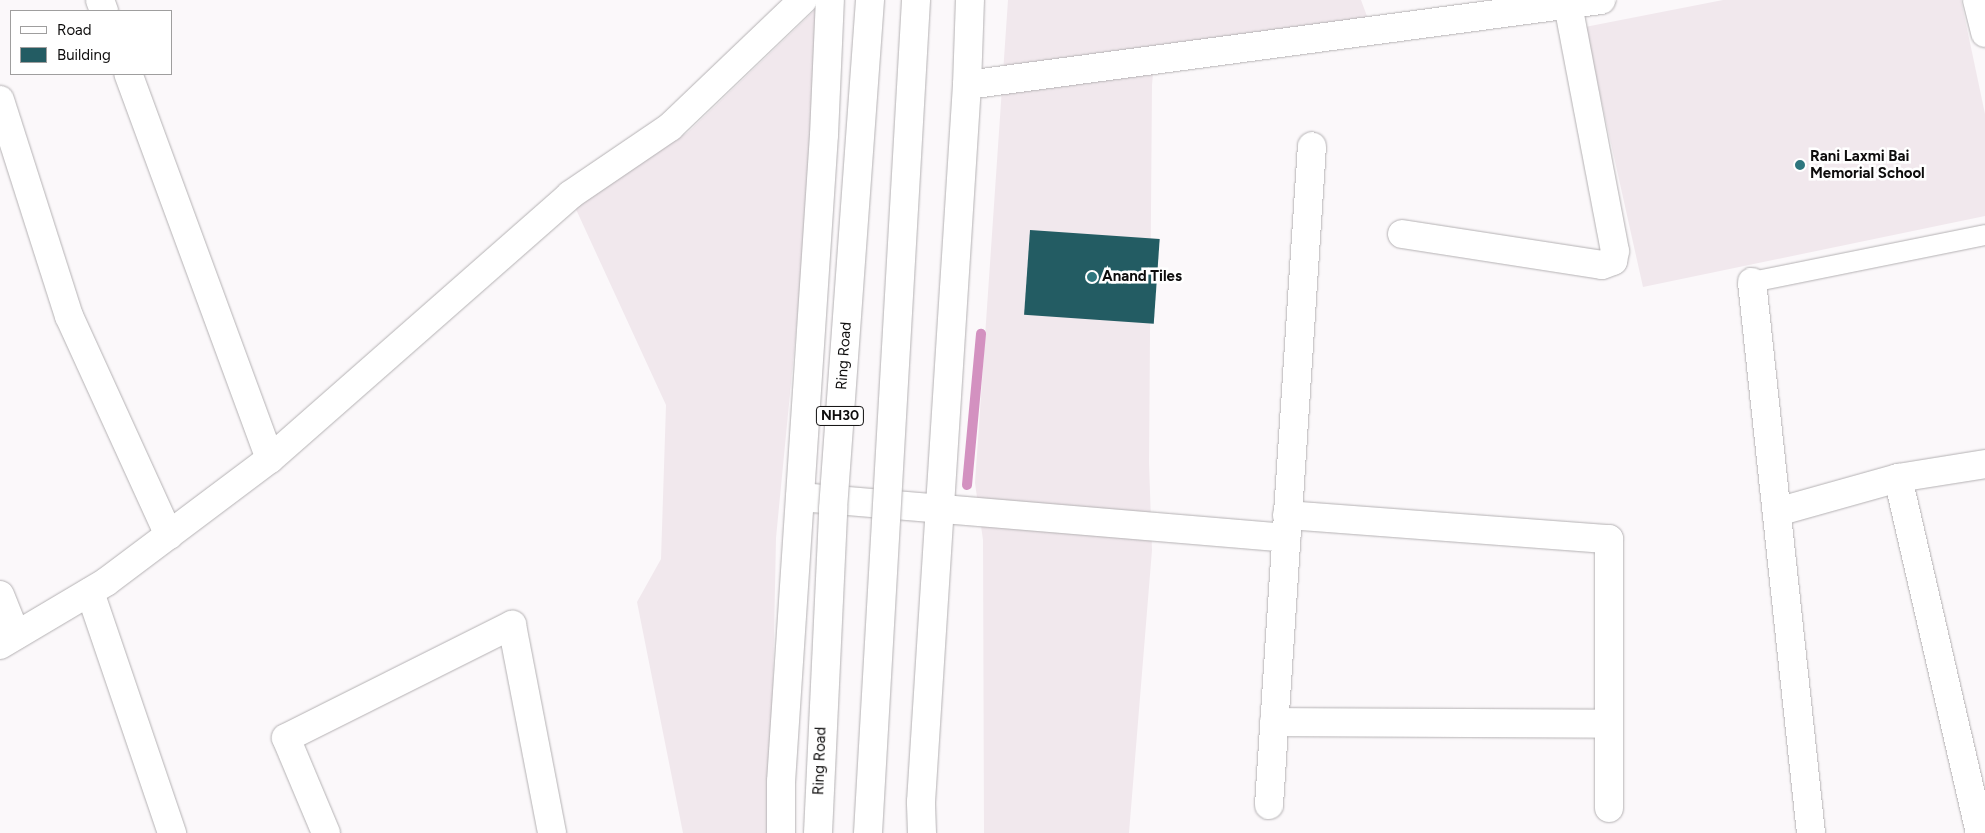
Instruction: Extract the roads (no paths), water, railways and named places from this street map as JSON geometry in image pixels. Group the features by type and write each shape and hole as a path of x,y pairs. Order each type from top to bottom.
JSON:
{"main road":[{"path":"0,595 8,640 90,592 169,535 270,459 570,195 670,128 803,0"},
{"path":"781,833 781,782 830,0"},
{"name":"Ring Road","path":"818,833 833,509 870,0"},
{"path":"868,833 916,0"},
{"path":"922,833 921,802 938,509 978,83 970,0"},
{"path":"978,83 1567,3 1601,0"},
{"path":"1977,0 1985,33"},
{"path":"1402,234 1602,265 1613,261 1616,251 1567,3"},
{"path":"128,75 270,459"},
{"path":"0,100 69,316 169,535"},
{"path":"1269,805 1312,146"},
{"path":"1752,282 1811,833"},
{"path":"1777,512 1898,478 1985,464"},
{"path":"1898,478 1980,833"},
{"path":"800,497 938,509 1609,539 1609,808"},
{"path":"90,592 172,833"},
{"path":"326,833 286,738 512,625 552,833"},
{"path":"1274,722 1609,724"}],"lane":[{"path":"1752,282 1985,235"}],"waterway":[{"path":"967,485 981,334"}],"place":[{"name":"Rani Laxmi Bai Memorial School","path":"1800,165"},
{"name":"Anand Tiles","path":"1092,277"}]}
